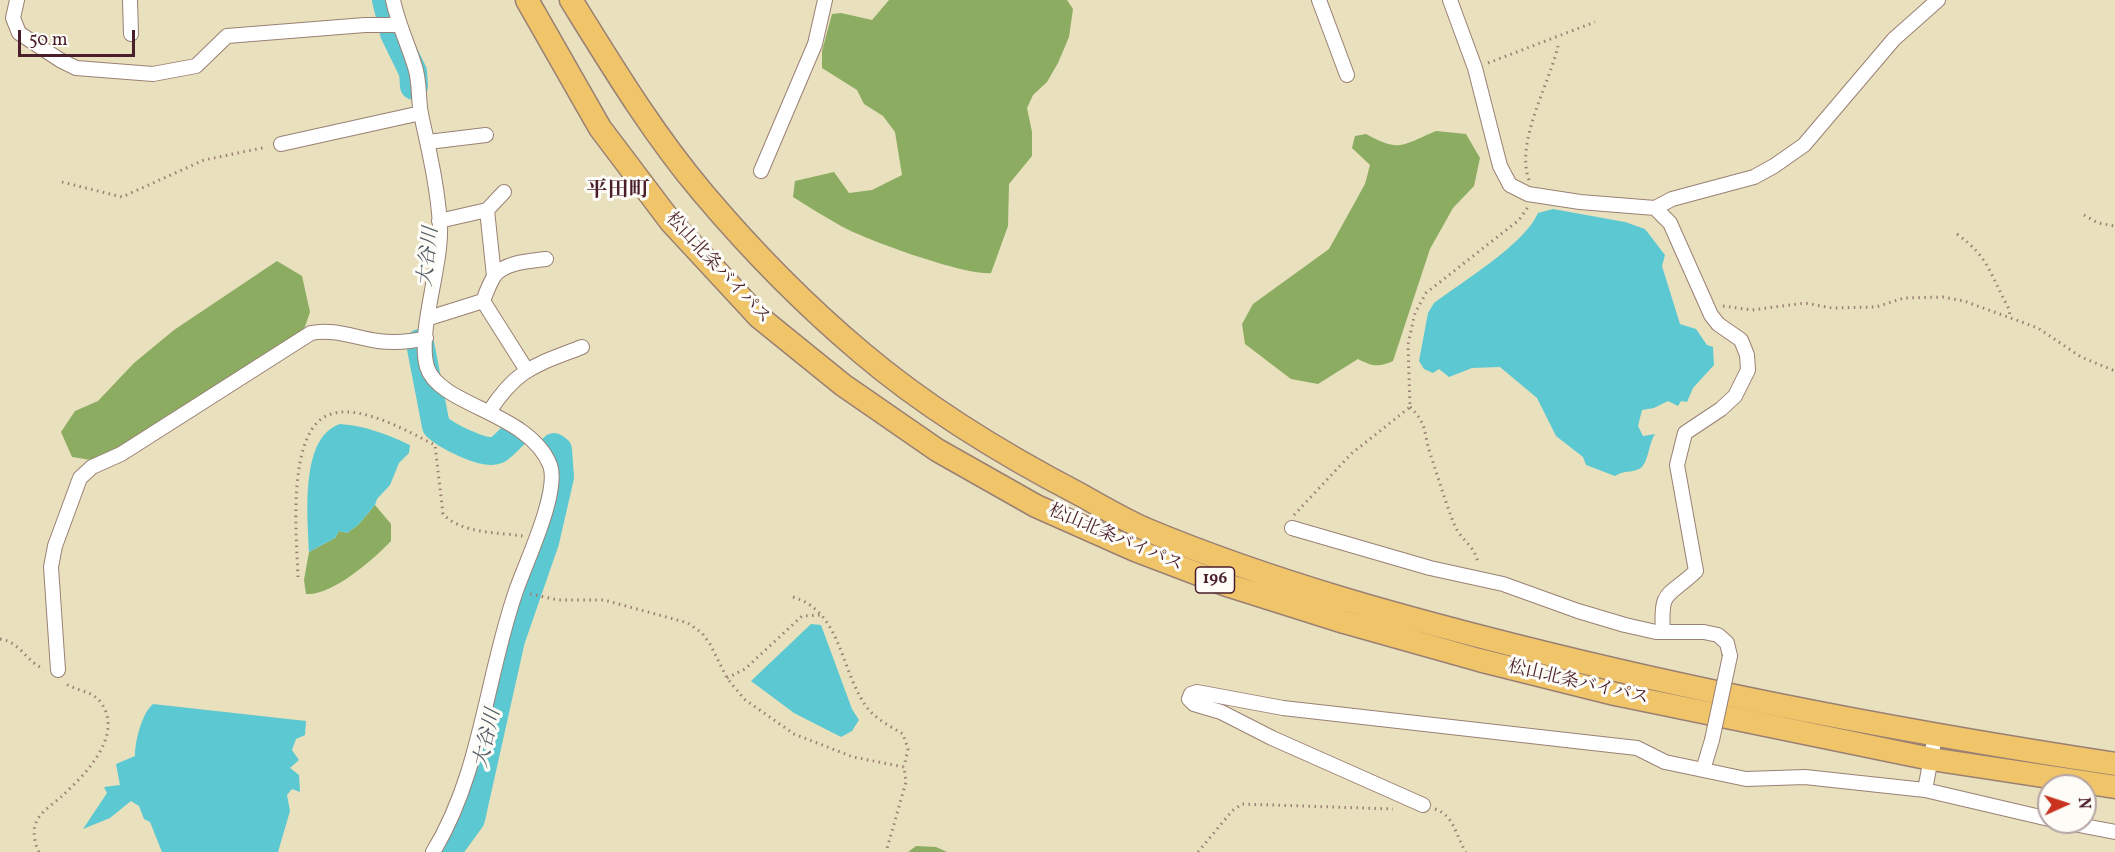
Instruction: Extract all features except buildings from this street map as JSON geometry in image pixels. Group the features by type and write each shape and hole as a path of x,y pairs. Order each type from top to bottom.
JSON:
{"highway":[{"name":"松山北条バイパス","path":"527,0 600,128 672,222 759,317 843,385 937,450 1036,506 1135,550 1227,585 1344,622 1615,694 1931,759 2115,787"},
{"name":"松山北条バイパス","path":"571,0 633,99 702,192 784,281 862,353 956,423 1052,480 1160,535 1234,564 1355,601 1484,638 1619,671 1935,736 2115,764"}],"street":[{"path":"17,0 13,18 19,33 60,60 76,68 153,74 196,66 227,36 365,25 398,25"},
{"path":"130,0 131,34"},
{"path":"393,0 398,25 416,69 439,221 426,338 428,369 441,386 530,437 550,466 552,479 536,539 516,590 460,801 433,852"},
{"path":"761,171 815,44 825,0"},
{"path":"1319,0 1347,75"},
{"path":"1450,0 1475,68 1500,166 1510,185 1534,195 1580,202 1655,208 1672,198 1754,177 1796,150 1894,39 1938,0"},
{"path":"280,144 421,112"},
{"path":"428,142 486,135"},
{"path":"439,221 487,210 504,192"},
{"path":"1655,208 1670,223 1718,324 1741,340 1747,355 1748,370 1735,396 1721,409 1685,433 1679,449 1677,465 1696,571 1668,593 1662,604 1664,632"},
{"path":"429,318 483,301 494,276 487,210"},
{"path":"494,276 510,266 546,259"},
{"path":"483,301 526,369"},
{"path":"58,670 51,567 55,546 80,478 92,467 121,454 311,333 323,330 380,341 412,341 426,338"},
{"path":"489,412 506,387 526,369 582,347"},
{"path":"1292,528 1430,568 1478,578 1578,611 1664,632 1704,632 1718,635 1727,643 1730,656 1704,770"},
{"path":"1423,805 1272,738 1221,712 1194,704 1189,699 1191,694 1197,692 1283,708 1637,748 1665,762 1746,779 1805,777 1925,790 2037,816"},
{"path":"1925,790 1935,736"},
{"path":"2097,829 2115,832"}],"path":[{"path":"1475,68 1595,22"},
{"path":"1478,578 1477,557 1470,543 1454,526 1429,450 1427,430 1421,418 1410,407 1408,344 1415,313 1426,293 1519,220 1534,195 1524,166 1526,148 1558,46"},
{"path":"62,182 122,197 204,160 280,144"},
{"path":"2084,215 2098,223 2115,226"},
{"path":"1957,234 1977,248 1985,258 2009,309 2010,317"},
{"path":"1706,297 1716,304 1752,310 1805,303 1832,308 1876,307 1904,298 1943,297 2038,328 2081,357 2115,371"},
{"path":"1292,528 1294,515 1351,454 1391,425 1410,407"},
{"path":"298,577 295,502 298,473 309,437 320,422 331,414 352,413 377,418 435,445 443,514 450,521 475,530 536,539"},
{"path":"516,590 558,600 604,600 688,623 702,633 727,678 744,699 794,734 844,754 904,767"},
{"path":"793,597 807,602 824,615 864,704 871,713 903,734 906,739 908,749 904,767 906,782 886,852"},
{"path":"727,678 745,669 802,616 824,615"},
{"path":"0,639 10,640 38,666 58,670 65,684 96,696 104,707 108,722 106,740 93,761 64,795 43,812 35,824 35,846 39,852"},
{"path":"1198,852 1232,811 1242,804 1401,809 1423,805 1446,813 1466,852"}],"green space":[{"path":"889,0 1067,0 1073,9 1069,37 1058,63 1047,82 1033,95 1027,108 1032,132 1032,156 1009,184 1008,226 991,273 939,263 871,240 841,226 793,197 795,181 834,172 849,193 872,190 902,175 895,132 883,116 864,104 857,90 822,68 822,51 832,14 841,13 872,20"},
{"path":"1436,131 1466,134 1480,158 1474,186 1453,208 1430,249 1393,361 1375,365 1358,359 1318,384 1291,379 1245,344 1242,324 1253,304 1329,249 1365,184 1370,165 1352,148 1355,136 1366,134 1386,144 1401,145"},
{"path":"277,261 302,276 310,312 301,338 134,439 91,460 72,457 61,432 75,411 98,401 134,363 174,330"},
{"path":"375,505 391,524 391,541 340,583 316,593 306,594 304,580 309,552 335,538 339,531 347,533 358,525"},
{"path":"916,846 936,847 947,852 908,852"}],"water":[{"path":"1553,209 1625,222 1645,229 1665,255 1662,266 1680,324 1696,329 1707,345 1713,347 1714,365 1693,388 1687,402 1681,401 1678,406 1668,401 1654,408 1642,410 1638,426 1643,436 1655,434 1646,459 1639,469 1615,476 1586,465 1583,457 1556,436 1537,398 1500,367 1472,368 1449,377 1439,369 1433,373 1424,369 1419,361 1428,313 1434,303 1507,250 1531,225 1538,213"},
{"path":"340,424 393,437 410,445 409,453 399,463 390,485 358,525 347,533 339,531 335,538 309,552 308,500 312,462 318,445 327,432"},
{"path":"811,624 821,625 852,709 859,720 852,731 841,737 794,713 751,681"},
{"path":"153,704 306,721 305,735 296,739 292,750 299,760 290,768 299,775 300,792 292,789 287,795 290,811 278,852 162,852 150,822 144,819 139,806 131,801 110,818 83,829 107,793 104,787 120,785 116,764 135,756 140,728"}],"waterway":[{"name":"大谷川","path":"386,0 394,33 413,72 414,86"},
{"name":"大谷川","path":"420,343 436,426 465,444 491,451 499,449 515,434"},
{"name":"大谷川","path":"447,852 471,819 511,640 545,542 560,477 558,450 554,447"}],"district":[{"name":"平田町","path":"618,192"}]}
